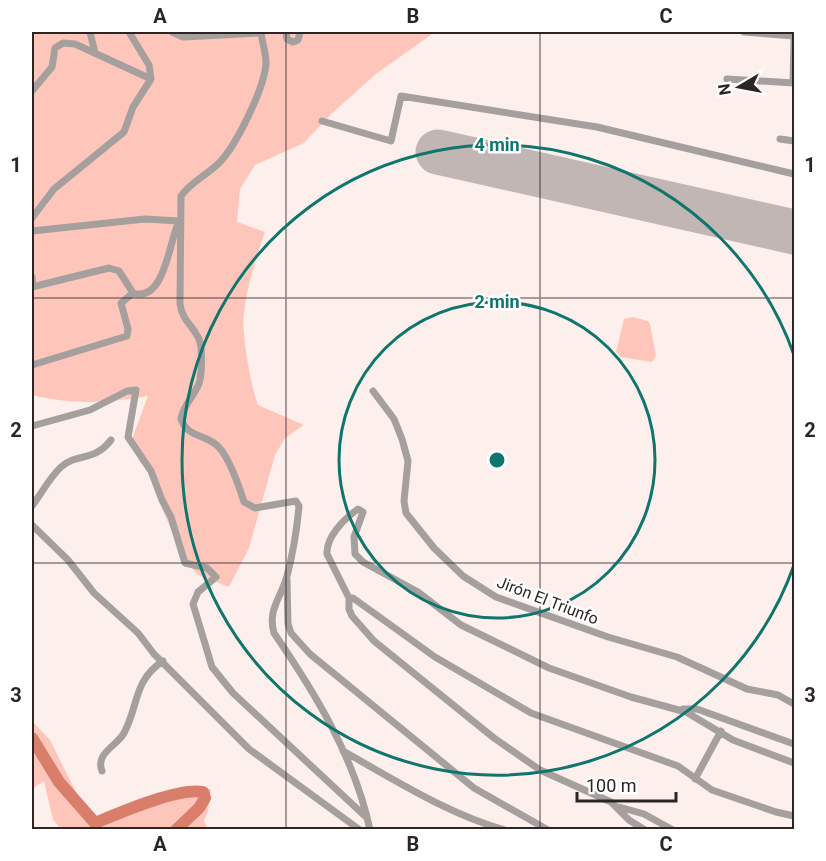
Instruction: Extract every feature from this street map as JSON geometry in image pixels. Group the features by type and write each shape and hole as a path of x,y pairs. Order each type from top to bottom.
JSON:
{"street":[{"path":"90,32 95,53"},
{"path":"32,218 54,189 124,132 134,107 151,79 149,65 129,32"},
{"path":"172,32 183,37 261,32 266,66 257,96 235,144 216,166 195,181 182,196 179,221 182,311 183,318 198,335 201,344 201,378 181,419 192,434 215,443 223,453 244,502 249,507 296,501 298,511 287,579 288,624 291,633 310,654 474,788 548,830"},
{"path":"286,32 287,39 292,42 298,40 300,32"},
{"path":"727,79 794,83 795,37 744,32"},
{"path":"32,91 51,67 53,54 58,45 75,44 151,79"},
{"path":"322,121 391,141 401,96 597,127 795,174"},
{"path":"780,139 795,141"},
{"path":"32,231 145,219 179,221"},
{"path":"32,365 127,336 128,329 121,303 133,293 145,294 153,291 160,279 179,221"},
{"path":"32,277 32,287 115,268 133,293"},
{"path":"32,426 90,410 127,391 136,390 129,431 131,444 152,471 162,500 171,517 185,563 207,568 216,577 198,592 193,604 212,667 233,693 368,819"},
{"name":"Jirón El Triunfo","path":"373,391 394,419 408,461 404,501 406,513 434,548 463,576 496,597 608,637 677,657 747,689 778,695 795,704"},
{"path":"32,506 60,467 73,460 97,454 111,440"},
{"path":"673,830 644,814 617,806 540,770 494,738 374,641 352,616 349,609 349,598 327,554 327,546 331,537 358,509 363,512 354,537 355,554 363,562 418,591 461,625 549,668 631,697 677,709 733,740 795,763"},
{"path":"32,525 68,560 94,593 138,633 249,748 360,830"},
{"path":"287,579 274,609 271,622 274,633 331,724 358,783 370,830"},
{"path":"349,598 353,598 476,683 531,713 658,757 678,766 712,790 776,812 795,816"},
{"path":"102,771 100,762 103,756 122,737 134,714 141,682 151,669 163,661"},
{"path":"677,709 697,709 795,744"},
{"path":"695,779 721,732"},
{"path":"343,751 419,794 486,824 505,830"},
{"path":"617,806 629,820 645,830"}],"shaded area":[{"path":"32,32 435,32 376,74 330,115 304,143 255,165 240,189 237,222 265,232 250,282 243,322 247,359 255,396 258,405 304,425 285,438 275,455 249,548 229,587 198,575 186,562 162,509 157,479 140,462 131,442 148,396 90,402 32,395"},
{"path":"633,317 648,321 650,324 656,356 652,362 621,357 616,352 624,319"},
{"path":"32,721 50,740 85,810 96,820 111,818 158,795 211,789 204,821 208,829 61,829 53,820 44,781 32,789"}],"waterway":[{"path":"32,738 59,782 95,823 165,797 192,791 203,792 205,798 199,808 176,830"}],"runway":[{"path":"438,152 794,232"}]}
